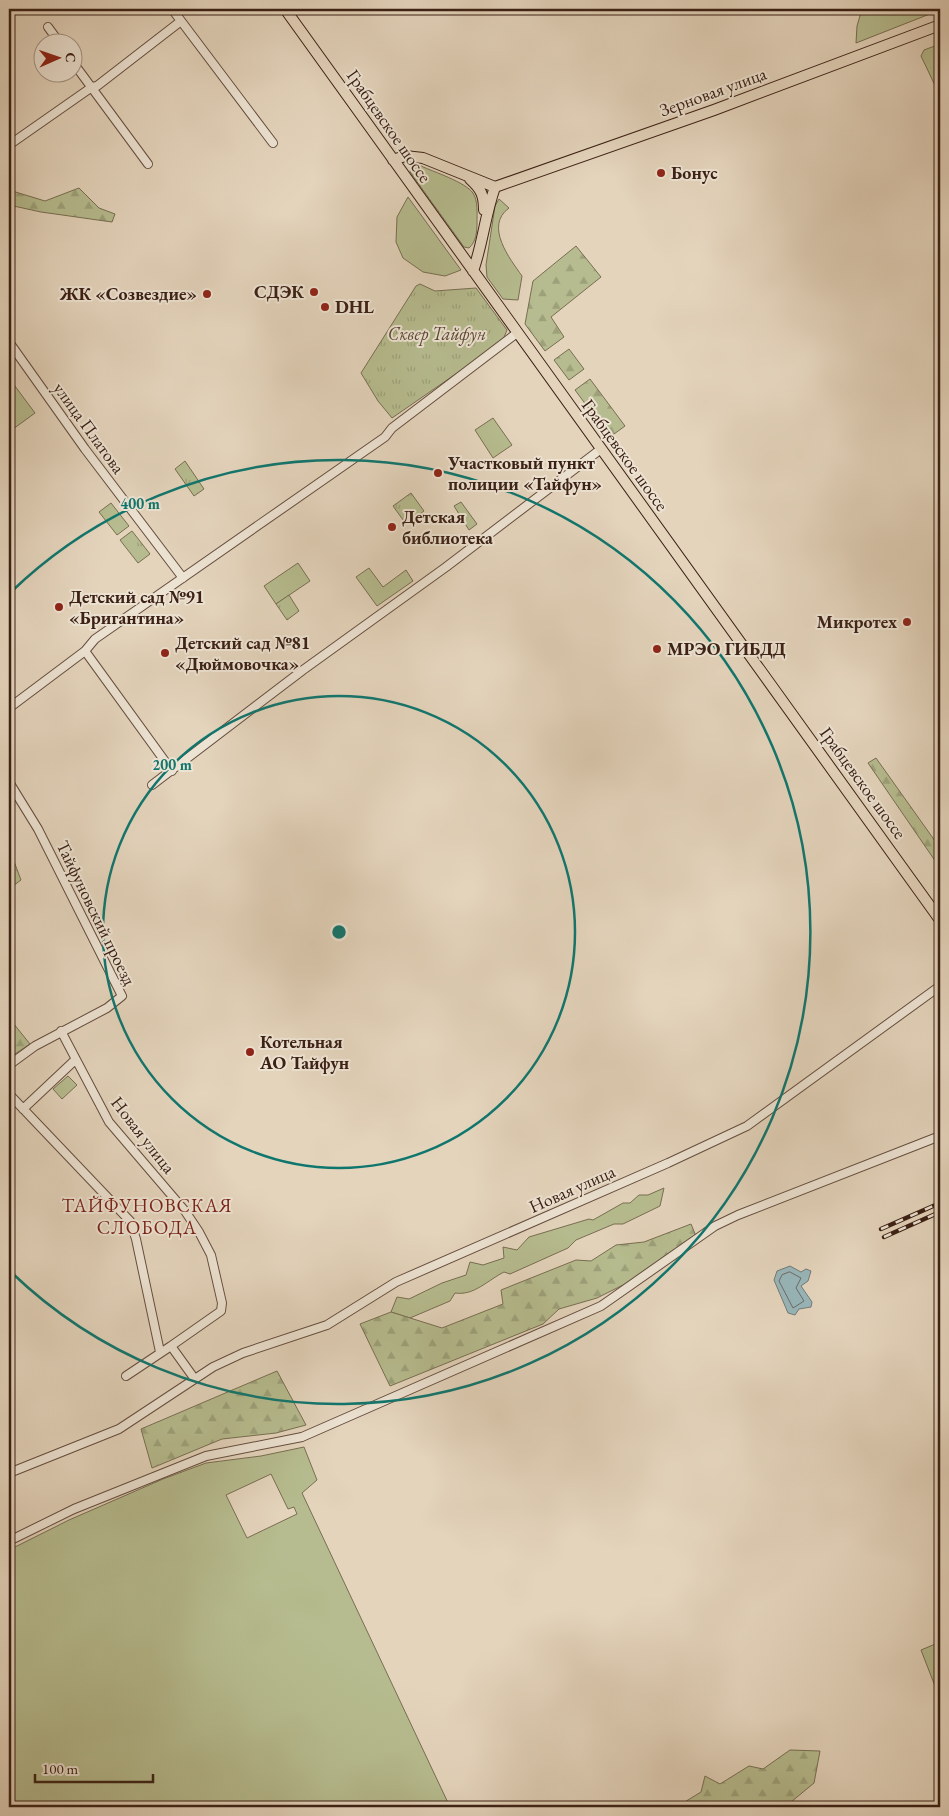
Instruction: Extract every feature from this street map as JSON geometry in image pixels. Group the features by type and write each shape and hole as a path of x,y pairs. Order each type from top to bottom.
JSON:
{"main road":[{"name":"Грабцевское шоссе","path":"284,9 940,920"},
{"name":"Зерновая улица","path":"495,187 714,110 940,25"},
{"path":"393,160 405,156 423,158 495,187 484,226"},
{"path":"469,178 479,188 484,197 482,247 473,271"}],"street":[{"path":"172,9 272,143"},
{"path":"9,145 92,86 98,86 181,21"},
{"path":"48,27 52,32"},
{"path":"82,74 148,164"},
{"path":"9,708 85,651 95,639 384,437 392,428 517,333"},
{"name":"улица Платова","path":"9,342 85,449 183,578"},
{"path":"152,785 304,670 446,568 601,449"},
{"path":"85,651 172,771"},
{"name":"Тайфуновский проезд","path":"9,782 38,829 122,996 107,1008 60,1031"},
{"name":"Новая улица","path":"9,1473 119,1429 194,1378 243,1354 327,1325 396,1282 668,1163 747,1126 940,986"},
{"path":"9,1065 60,1031"},
{"name":"Новая улица","path":"60,1031 109,1122 185,1211 211,1254 222,1303 221,1311 126,1376"},
{"path":"23,1109 74,1060"},
{"path":"9,1094 130,1222 136,1239 160,1352"},
{"path":"9,1541 74,1508 206,1456 302,1437 601,1306 715,1226 738,1215 940,1136"},
{"path":"171,1346 194,1378"}],"green space":[{"path":"862,9 940,10 856,43 857,26"},
{"path":"940,44 940,96 921,56 924,50"},
{"path":"421,166 456,181 473,193 477,207 477,230 475,240 469,248 464,247 410,172 411,167"},
{"path":"79,188 99,208 115,214 112,222 41,212 9,205 9,190 45,201"},
{"path":"408,197 461,270 445,276 423,272 403,258 396,242 397,217"},
{"path":"499,199 509,208 502,215 499,233 506,252 522,276 518,300 503,299 487,277 486,265 495,206"},
{"path":"576,246 601,277 551,317 564,337 545,351 525,324 533,281"},
{"name":"Сквер Тайфун","path":"420,284 435,291 476,288 507,330 502,342 392,418 378,401 361,373 416,286"},
{"path":"569,349 584,369 569,380 554,360"},
{"path":"9,378 35,413 9,432"},
{"path":"590,379 625,426 610,437 575,390"},
{"path":"493,418 512,445 493,458 475,430"},
{"path":"185,461 204,489 194,496 175,469"},
{"path":"411,493 424,511 406,524 393,506"},
{"path":"461,502 477,524 469,530 454,506"},
{"path":"111,503 129,526 117,535 99,512"},
{"path":"132,531 150,554 138,563 120,540"},
{"path":"298,563 310,581 276,604 264,586"},
{"path":"369,568 383,587 406,570 413,581 377,606 356,577"},
{"path":"289,595 299,611 287,620 276,604"},
{"path":"876,758 940,848 940,868 868,763"},
{"path":"9,848 21,880 9,889"},
{"path":"9,1018 30,1044 9,1058"},
{"path":"68,1076 77,1085 62,1099 53,1089"},
{"path":"664,1188 660,1206 623,1224 614,1224 576,1240 568,1248 510,1274 504,1272 475,1290 455,1293 450,1301 410,1318 391,1312 397,1297 409,1299 442,1283 466,1275 470,1262 483,1265 504,1258 503,1247 517,1250 529,1237 589,1219 593,1220 623,1203 630,1203 639,1195 648,1195"},
{"path":"691,1224 696,1236 625,1284 597,1298 559,1309 543,1324 390,1386 360,1324 391,1312 442,1328 503,1304 501,1290 576,1260 591,1261 616,1245 644,1242"},
{"path":"277,1371 306,1425 276,1433 222,1439 152,1468 141,1429"},
{"path":"304,1447 317,1480 302,1493 450,1807 9,1807 9,1550 69,1520 163,1479 206,1463 261,1456","holes":["271,1474 288,1509 294,1507 297,1514 247,1538 226,1495"]},
{"path":"940,1642 940,1699 921,1650"},
{"path":"790,1750 820,1751 814,1783 785,1807 667,1807 669,1804 683,1803 701,1792 705,1776 720,1784 749,1766 763,1769"}],"water":[{"path":"790,1266 801,1272 806,1269 811,1271 808,1281 801,1286 812,1302 811,1307 799,1309 795,1315 788,1313 774,1280 777,1271"}],"railway":[{"path":"881,1229 940,1203"},
{"path":"884,1237 940,1212"}],"place":[{"name":"Бонус","path":"661,173"},
{"name":"СДЭК","path":"314,292"},
{"name":"ЖК «Созвездие»","path":"207,294"},
{"name":"DHL","path":"325,307"},
{"name":"Участковый пункт полиции «Тайфун»","path":"438,473"},
{"name":"Детская библиотека","path":"392,527"},
{"name":"Детский сад №91 «Бригантина»","path":"59,607"},
{"name":"Микротех","path":"907,622"},
{"name":"МРЭО ГИБДД","path":"657,649"},
{"name":"Детский сад №81 «Дюймовочка»","path":"165,653"},
{"name":"Котельная АО Тайфун","path":"250,1052"}],"district":[{"name":"ТАЙФУНОВСКАЯ СЛОБОДА","path":"147,1216"}]}
